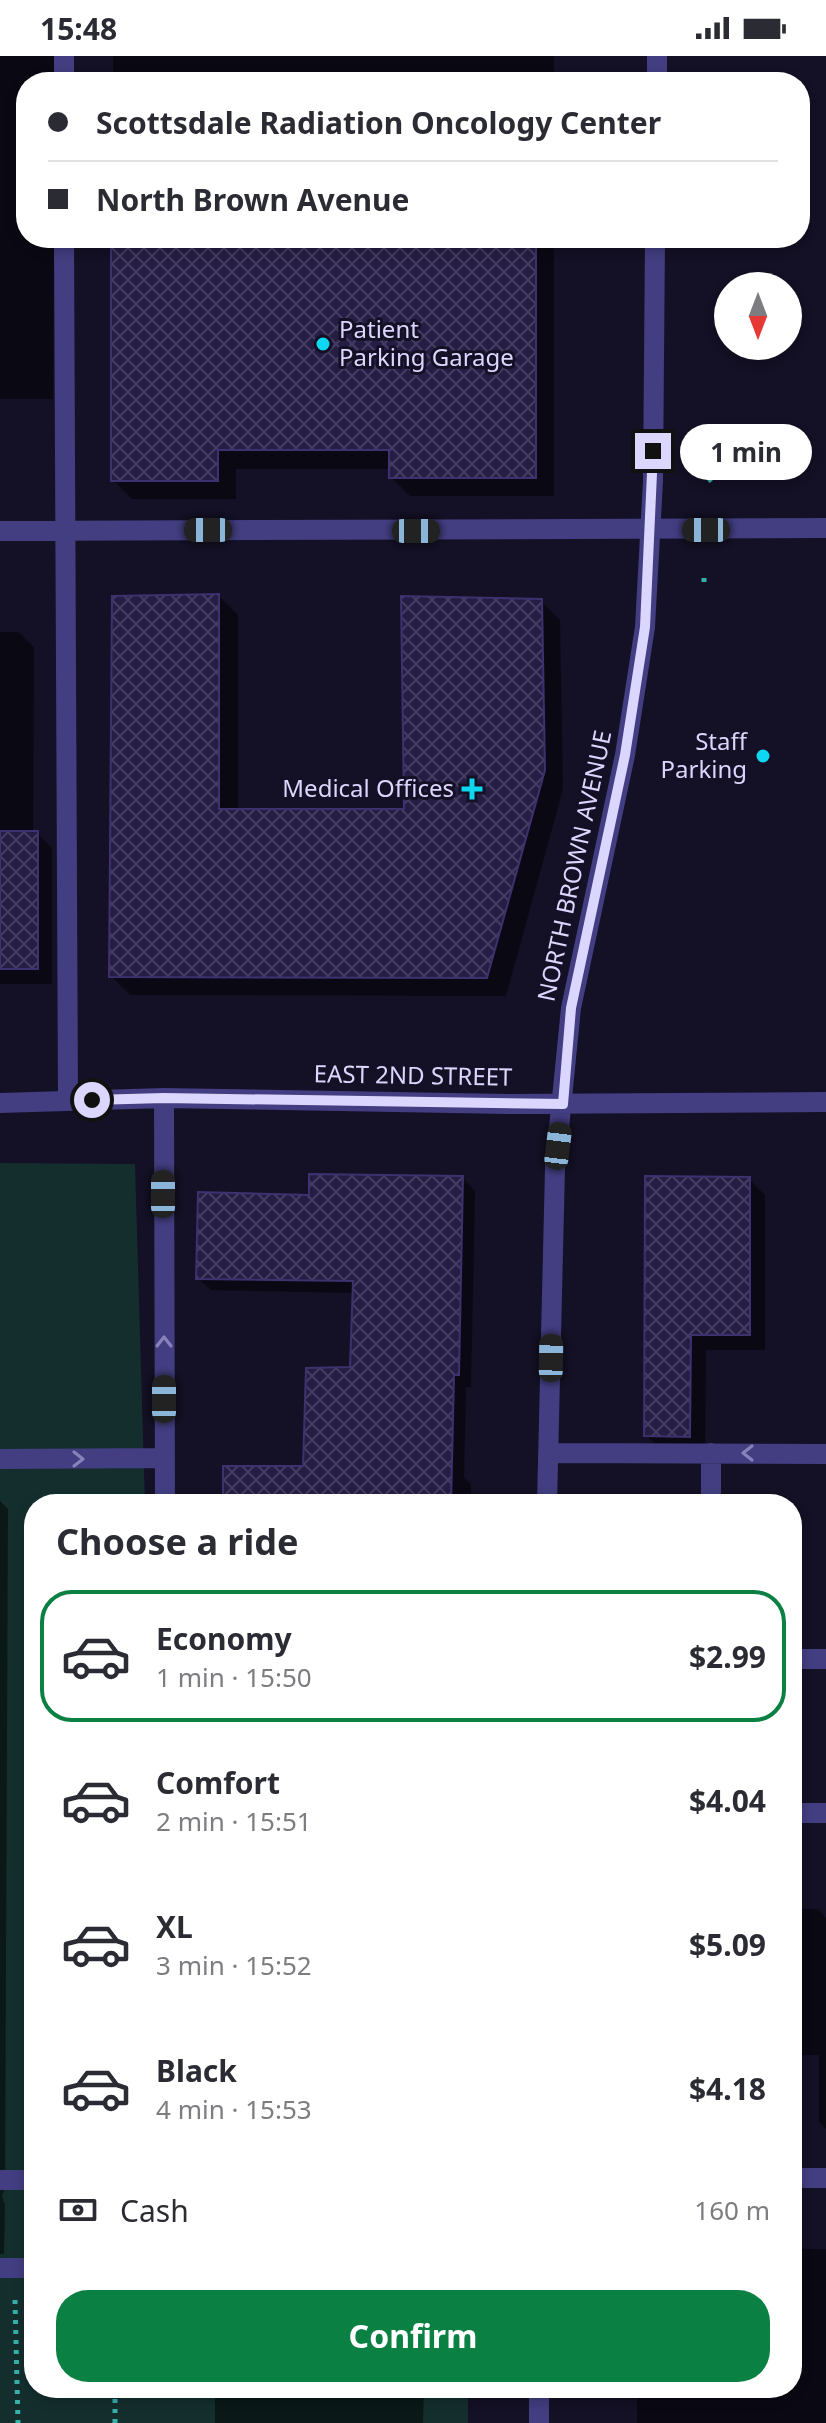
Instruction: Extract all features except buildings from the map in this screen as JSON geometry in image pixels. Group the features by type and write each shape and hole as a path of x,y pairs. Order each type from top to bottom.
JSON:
{"street":[{"path":"64,248 68,1101"},
{"name":"NORTH BROWN AVENUE","path":"547,1494 555,1168 571,1008 625,755 645,627 650,530 655,248"},
{"path":"0,531 826,528"},
{"path":"164,1098 165,1494"},
{"name":"EAST 2ND STREET","path":"0,1103 164,1098 563,1104 826,1102"},
{"path":"548,1453 826,1454"},
{"path":"711,1453 711,1494"},
{"path":"0,1459 165,1458"},
{"path":"802,1659 826,1659"},
{"path":"802,1813 826,1813"},
{"path":"802,2178 826,2178"},
{"path":"0,2180 24,2180"},
{"path":"539,2398 539,2423"}],"path":[{"path":"708,481 721,472"},
{"path":"16,2268 18,2423"},
{"path":"115,2398 115,2423"}],"green space":[{"path":"0,1163 135,1164 145,1494 24,1494 24,2398 468,2398 468,2423 0,2423"}],"place":[{"name":"Patient Parking Garage","path":"323,344"},
{"name":"Staff Parking","path":"763,756"},
{"name":"Medical Offices","path":"472,789"}],"route":[{"path":"92,1100 164,1098 563,1104 571,1008 625,755 645,627 653,451"}]}
